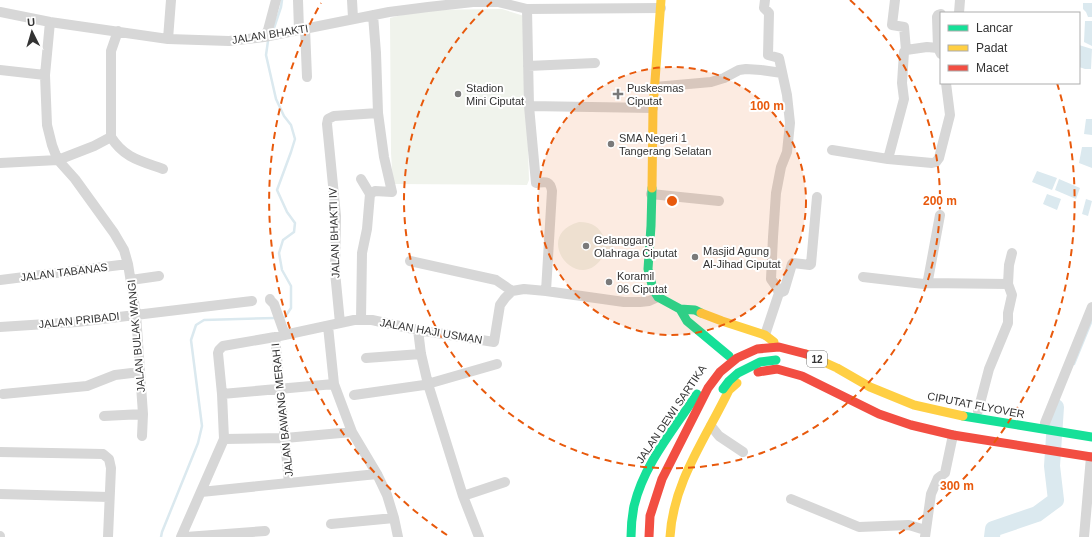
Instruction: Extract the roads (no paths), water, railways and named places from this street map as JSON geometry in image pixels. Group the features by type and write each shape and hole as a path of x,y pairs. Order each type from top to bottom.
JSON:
{"main road":[{"path":"661,4 653,108 648,269 653,289 658,297 680,309 695,310 722,321 765,335 774,342 810,351 846,366 883,387 949,406 1092,431"},
{"path":"680,309 686,321 729,356"},
{"name":"JALAN DEWI SARTIKA","path":"631,537 631,518 642,480 654,458 719,365 729,356 741,349 751,345 774,342"},
{"name":"CIPUTAT FLYOVER","path":"649,537 650,516 662,479 708,388 720,372 737,358 756,349 779,347 810,355 837,368 870,387 914,405 957,415 1092,437"},
{"path":"673,483 721,391 729,382 738,373 760,362 779,360 786,361"},
{"path":"670,537 673,511 685,474 729,390 742,379 754,372 777,369 802,376 878,414 916,419"},
{"path":"916,419 923,410 923,405 917,397"},
{"path":"948,434 939,428 937,420 939,412 943,408 949,406"},
{"path":"898,411 948,434 1062,452 1092,455"},
{"path":"986,431 1092,455"},
{"path":"654,458 654,464 657,470 667,477 680,477 685,474"},
{"path":"633,508 645,500 653,498 665,502 673,511"}],"street":[{"path":"168,39 171,0"},
{"path":"264,37 268,30 276,0"},
{"path":"298,0 307,77"},
{"path":"352,0 353,18"},
{"path":"765,0 764,8 769,13 768,55 779,58 789,109 790,123 787,152 781,167 776,193 772,237 771,279 779,293 765,335"},
{"path":"888,159 904,99 902,83 904,52 906,50 904,27 892,25 895,0"},
{"path":"959,12 960,0"},
{"name":"JALAN BHAKTI","path":"0,12 50,22 168,39 229,41 264,37 373,14 428,6 473,2 507,2 533,6 661,4"},
{"path":"533,6 528,66 529,106 536,183 547,182 552,191 546,291"},
{"path":"370,194 375,192 392,192 384,157 378,112 373,14"},
{"path":"906,50 927,47 940,51 938,17 938,15 940,14"},
{"name":"JALAN BULAK WANGI","path":"50,22 45,74 47,125 54,153 58,160 75,179 114,233 124,250 128,264 136,314 142,436"},
{"path":"118,32 111,51 111,137 116,146 136,160 163,169"},
{"path":"528,66 595,63"},
{"path":"655,87 711,82 724,78 739,70 746,69 782,73"},
{"path":"0,70 45,74"},
{"path":"832,150 888,159 932,163 936,162 939,158 950,115 946,84"},
{"path":"529,106 653,108"},
{"name":"JALAN BHAKTI IV","path":"340,323 335,272 336,216 327,124 328,119 334,116 378,112"},
{"path":"0,162 58,160 94,146 111,137"},
{"path":"361,178 370,194 367,228 362,253 361,320"},
{"path":"651,194 719,201"},
{"path":"779,293 784,291 793,263 811,264 817,197"},
{"path":"927,283 940,215"},
{"path":"978,411 989,369 1008,323 1008,313 1012,295 1008,284 1009,266 1012,253"},
{"path":"410,261 496,280 512,291 524,289 546,291 624,302 649,301 658,297"},
{"name":"JALAN TABANAS","path":"0,280 128,264"},
{"path":"131,280 159,276"},
{"path":"863,277 924,284 1008,284"},
{"name":"JALAN HAJI USMAN","path":"222,394 218,353 223,346 280,336 354,320 372,320 418,330 494,342 500,305 512,291"},
{"path":"270,299 274,304 280,336"},
{"name":"JALAN PRIBADI","path":"0,327 77,322 252,301"},
{"path":"1047,423 1092,307"},
{"path":"328,326 334,384 352,432 377,474 387,495 398,537"},
{"path":"418,330 421,354 428,384 463,496 479,537"},
{"name":"JALAN BAWANG MERAH I","path":"280,336 280,389 289,483"},
{"path":"366,358 421,354"},
{"path":"354,395 428,384 497,364"},
{"path":"3,394 87,386 116,375 140,372"},
{"path":"181,537 224,439 222,394 334,384"},
{"path":"104,416 142,414"},
{"path":"711,426 719,436 742,452"},
{"path":"224,439 285,438 352,432"},
{"path":"791,498 859,527 909,525 925,534 931,494 938,478 945,473 948,434"},
{"path":"0,452 103,454 109,459 111,468 108,537"},
{"path":"1084,537 1092,455"},
{"path":"201,492 377,474"},
{"path":"463,496 505,482"},
{"path":"0,494 109,497"},
{"path":"331,524 394,518"},
{"path":"186,537 265,531"}],"waterway":[{"path":"274,28 282,0"},
{"path":"268,41 266,55 276,99 284,116 291,125 295,139 277,190 287,212 295,223 294,232 283,240 279,253 282,270 291,286 291,308 285,317"},
{"path":"161,537 198,443 202,426 191,340 196,325 204,320 275,318"},
{"path":"1074,364 1092,320"},
{"path":"992,537 993,529 1037,514 1056,500 1052,466 1056,407"}],"place":[{"name":"Stadion Mini Ciputat","path":"458,94"},
{"name":"Puskesmas Ciputat","path":"618,94"},
{"name":"SMA Negeri 1 Tangerang Selatan","path":"611,144"},
{"name":"Gelanggang Olahraga Ciputat","path":"586,246"},
{"name":"Masjid Agung Al-Jihad Ciputat","path":"695,257"},
{"name":"Koramil 06 Ciputat","path":"609,282"}]}
